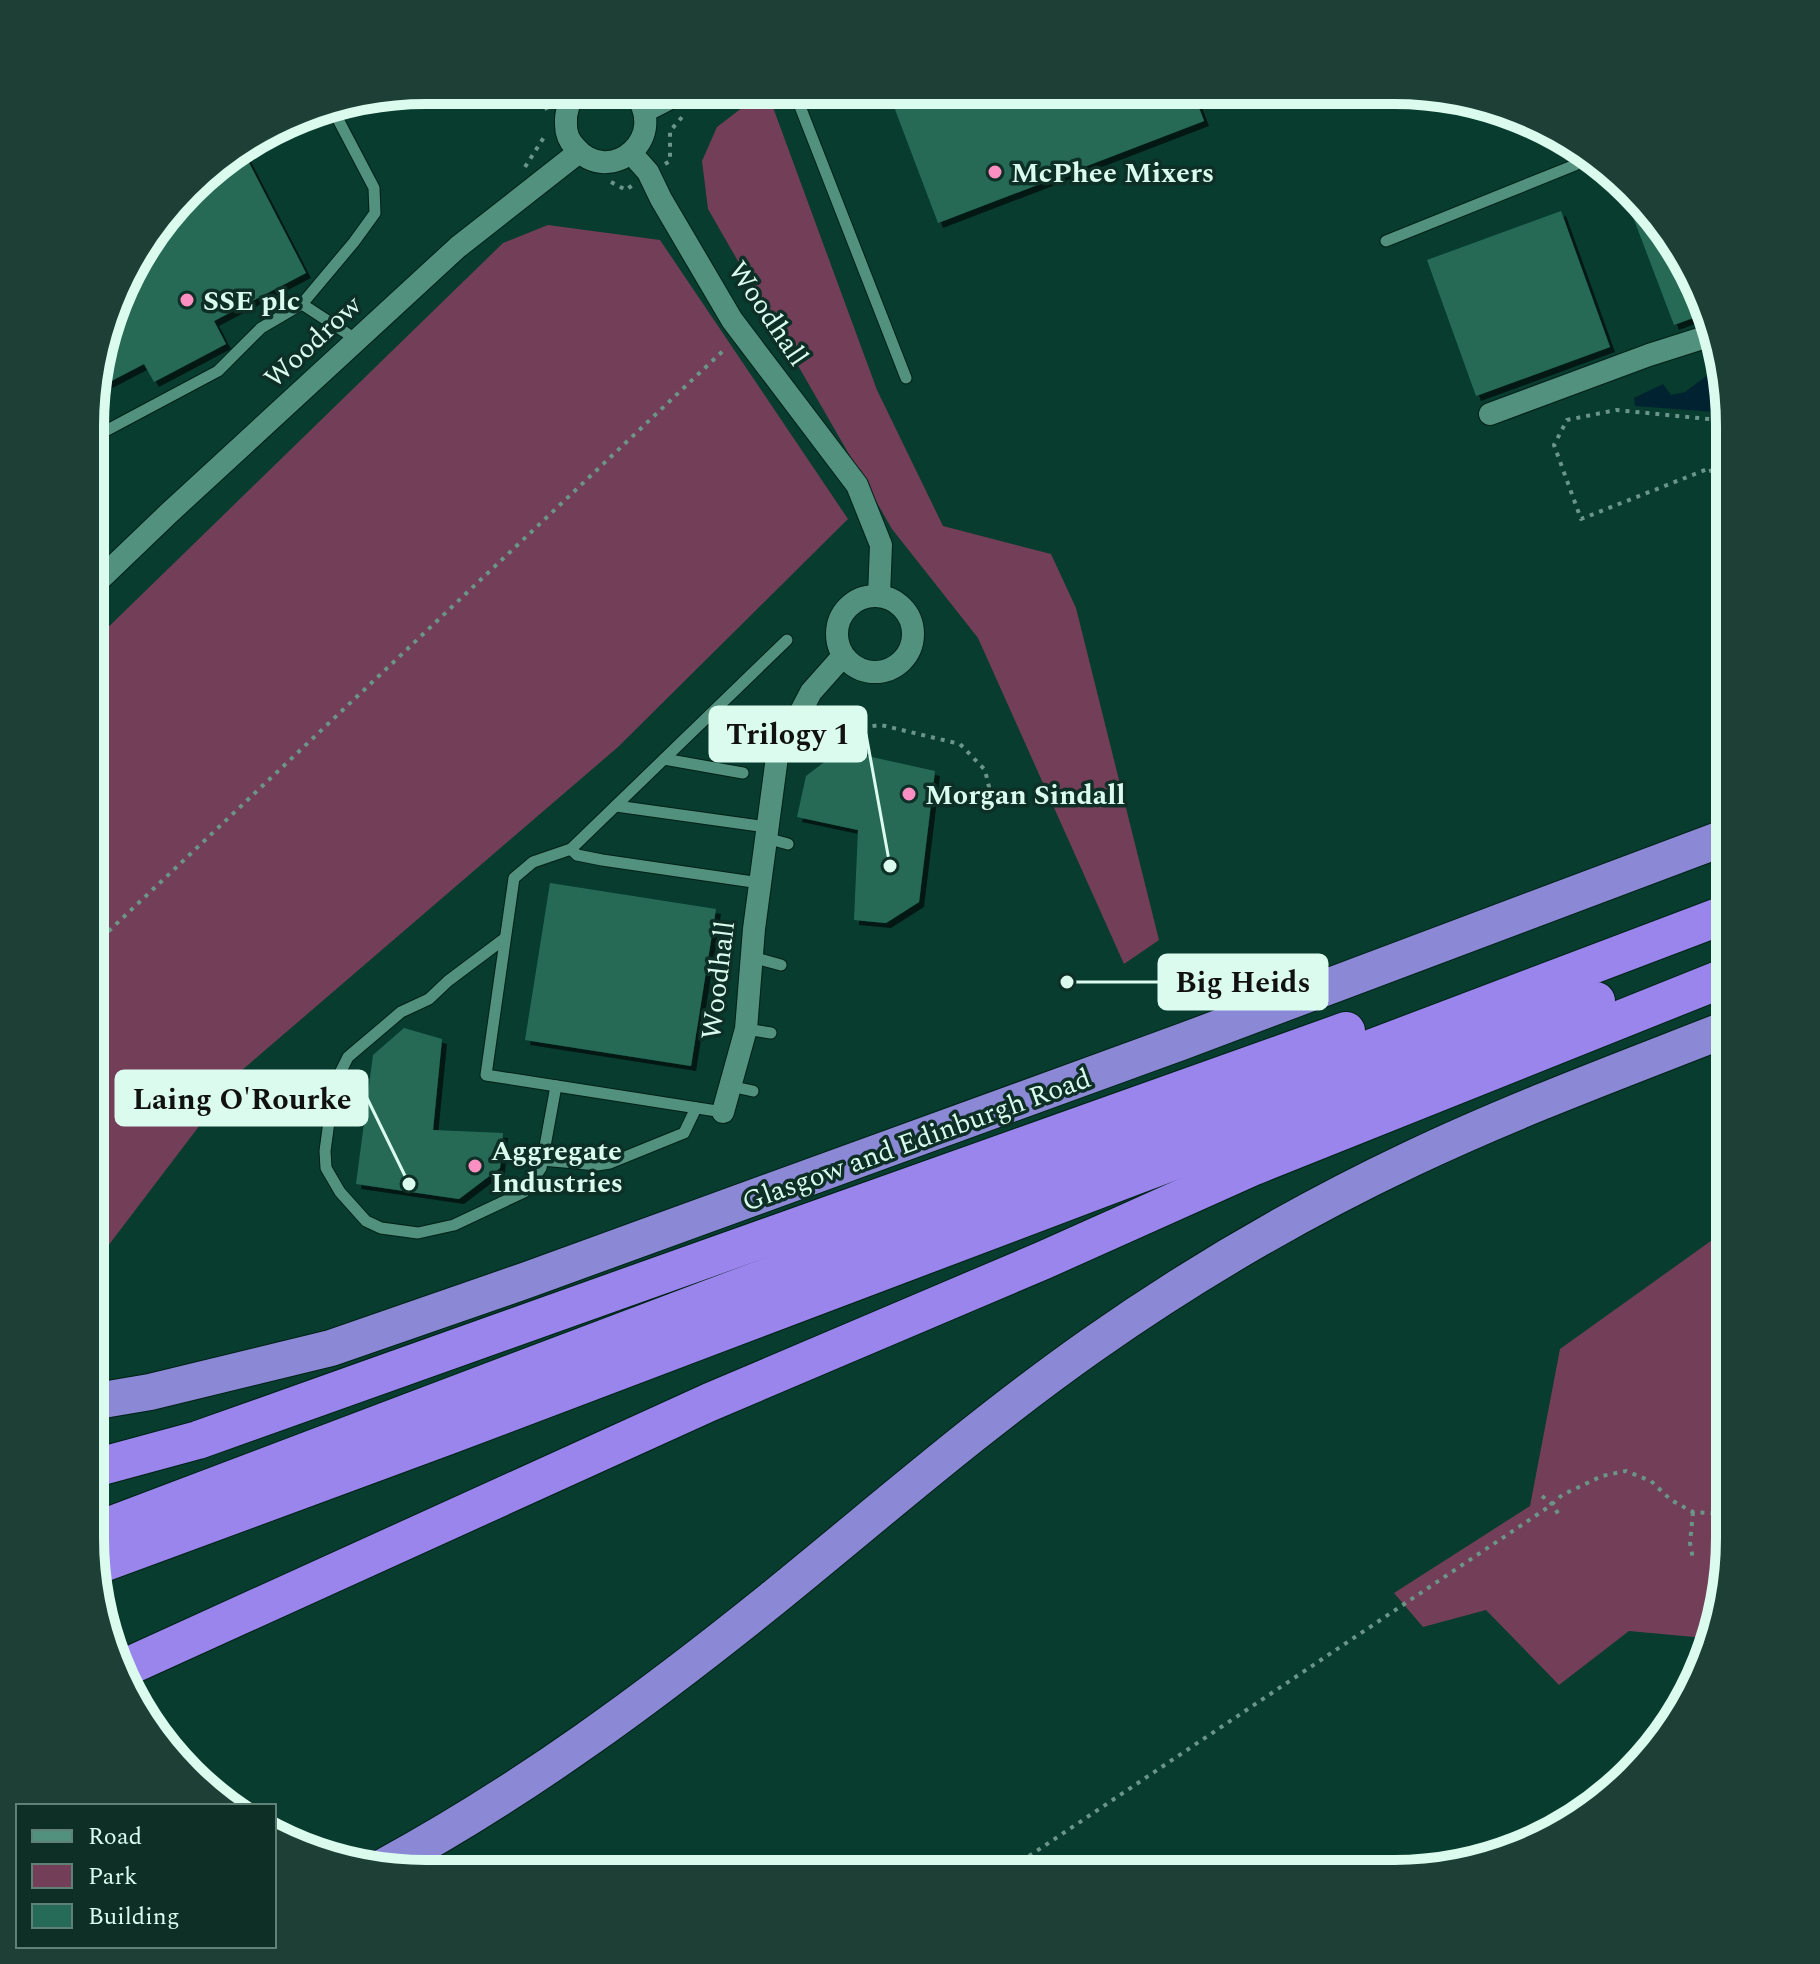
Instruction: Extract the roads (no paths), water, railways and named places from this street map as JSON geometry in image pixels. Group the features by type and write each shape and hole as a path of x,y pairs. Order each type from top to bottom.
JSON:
{"highway":[{"name":"Glasgow and Edinburgh Road","path":"104,1400 150,1392 331,1348 527,1280 1181,1042 1716,841"},
{"path":"104,1465 198,1440 1716,897"},
{"path":"104,1528 1716,918"},
{"path":"105,1562 1716,956"},
{"path":"131,1665 710,1402 1002,1278 1254,1166 1716,981"},
{"path":"398,1858 478,1812 598,1732 760,1608 1020,1397 1166,1294 1274,1229 1410,1159 1716,1033"},
{"path":"248,1422 301,1418 414,1383 782,1256 862,1242"}],"street":[{"path":"570,104 565,119 571,143 590,159 602,162 614,161 631,153 643,137 647,124 642,104"},
{"path":"645,111 659,104"},
{"name":"Woodrow","path":"104,575 458,247 579,152"},
{"name":"Woodhall","path":"631,153 648,172 742,333 857,485 881,545 879,596"},
{"path":"1490,414 1703,338"},
{"path":"879,596 902,606 910,617 913,632 909,652 898,665 876,673 856,668 843,656 837,638 843,613 862,598 879,596"},
{"name":"Woodhall","path":"723,1112 746,1029 760,883 777,757 811,692 843,656"}],"lane":[{"path":"799,104 906,378"},
{"path":"104,432 218,371 261,328 302,304 354,242 375,213 374,188 337,117"},
{"path":"1386,241 1575,165"},
{"path":"302,304 357,340"},
{"path":"760,883 602,860 577,855 571,849 787,640"},
{"path":"711,714 753,722"},
{"path":"664,759 743,773"},
{"path":"616,806 767,832 788,844"},
{"name":"Woodhall","path":"571,849 533,862 514,878 486,1075 723,1112"},
{"path":"504,939 429,999 401,1012 348,1057 334,1085 325,1151 326,1168 340,1192 366,1221 381,1228 418,1233 454,1225 524,1192 541,1168 556,1086"},
{"path":"752,957 781,965"},
{"path":"746,1029 771,1033"},
{"path":"730,1086 753,1091"},
{"path":"542,1160 597,1165 610,1163 684,1133 696,1108"}],"water":[{"path":"1711,372 1715,412 1635,406 1634,398 1663,384 1671,395 1685,392"}],"place":[{"name":"McPhee Mixers","path":"995,172"},
{"name":"SSE plc","path":"187,300"},
{"name":"Morgan Sindall","path":"909,794"},
{"name":"Trilogy 1","path":"890,866"},
{"name":"Big Heids","path":"1067,982"},
{"name":"Aggregate Industries","path":"475,1166"},
{"name":"Laing O'Rourke","path":"409,1184"}]}
